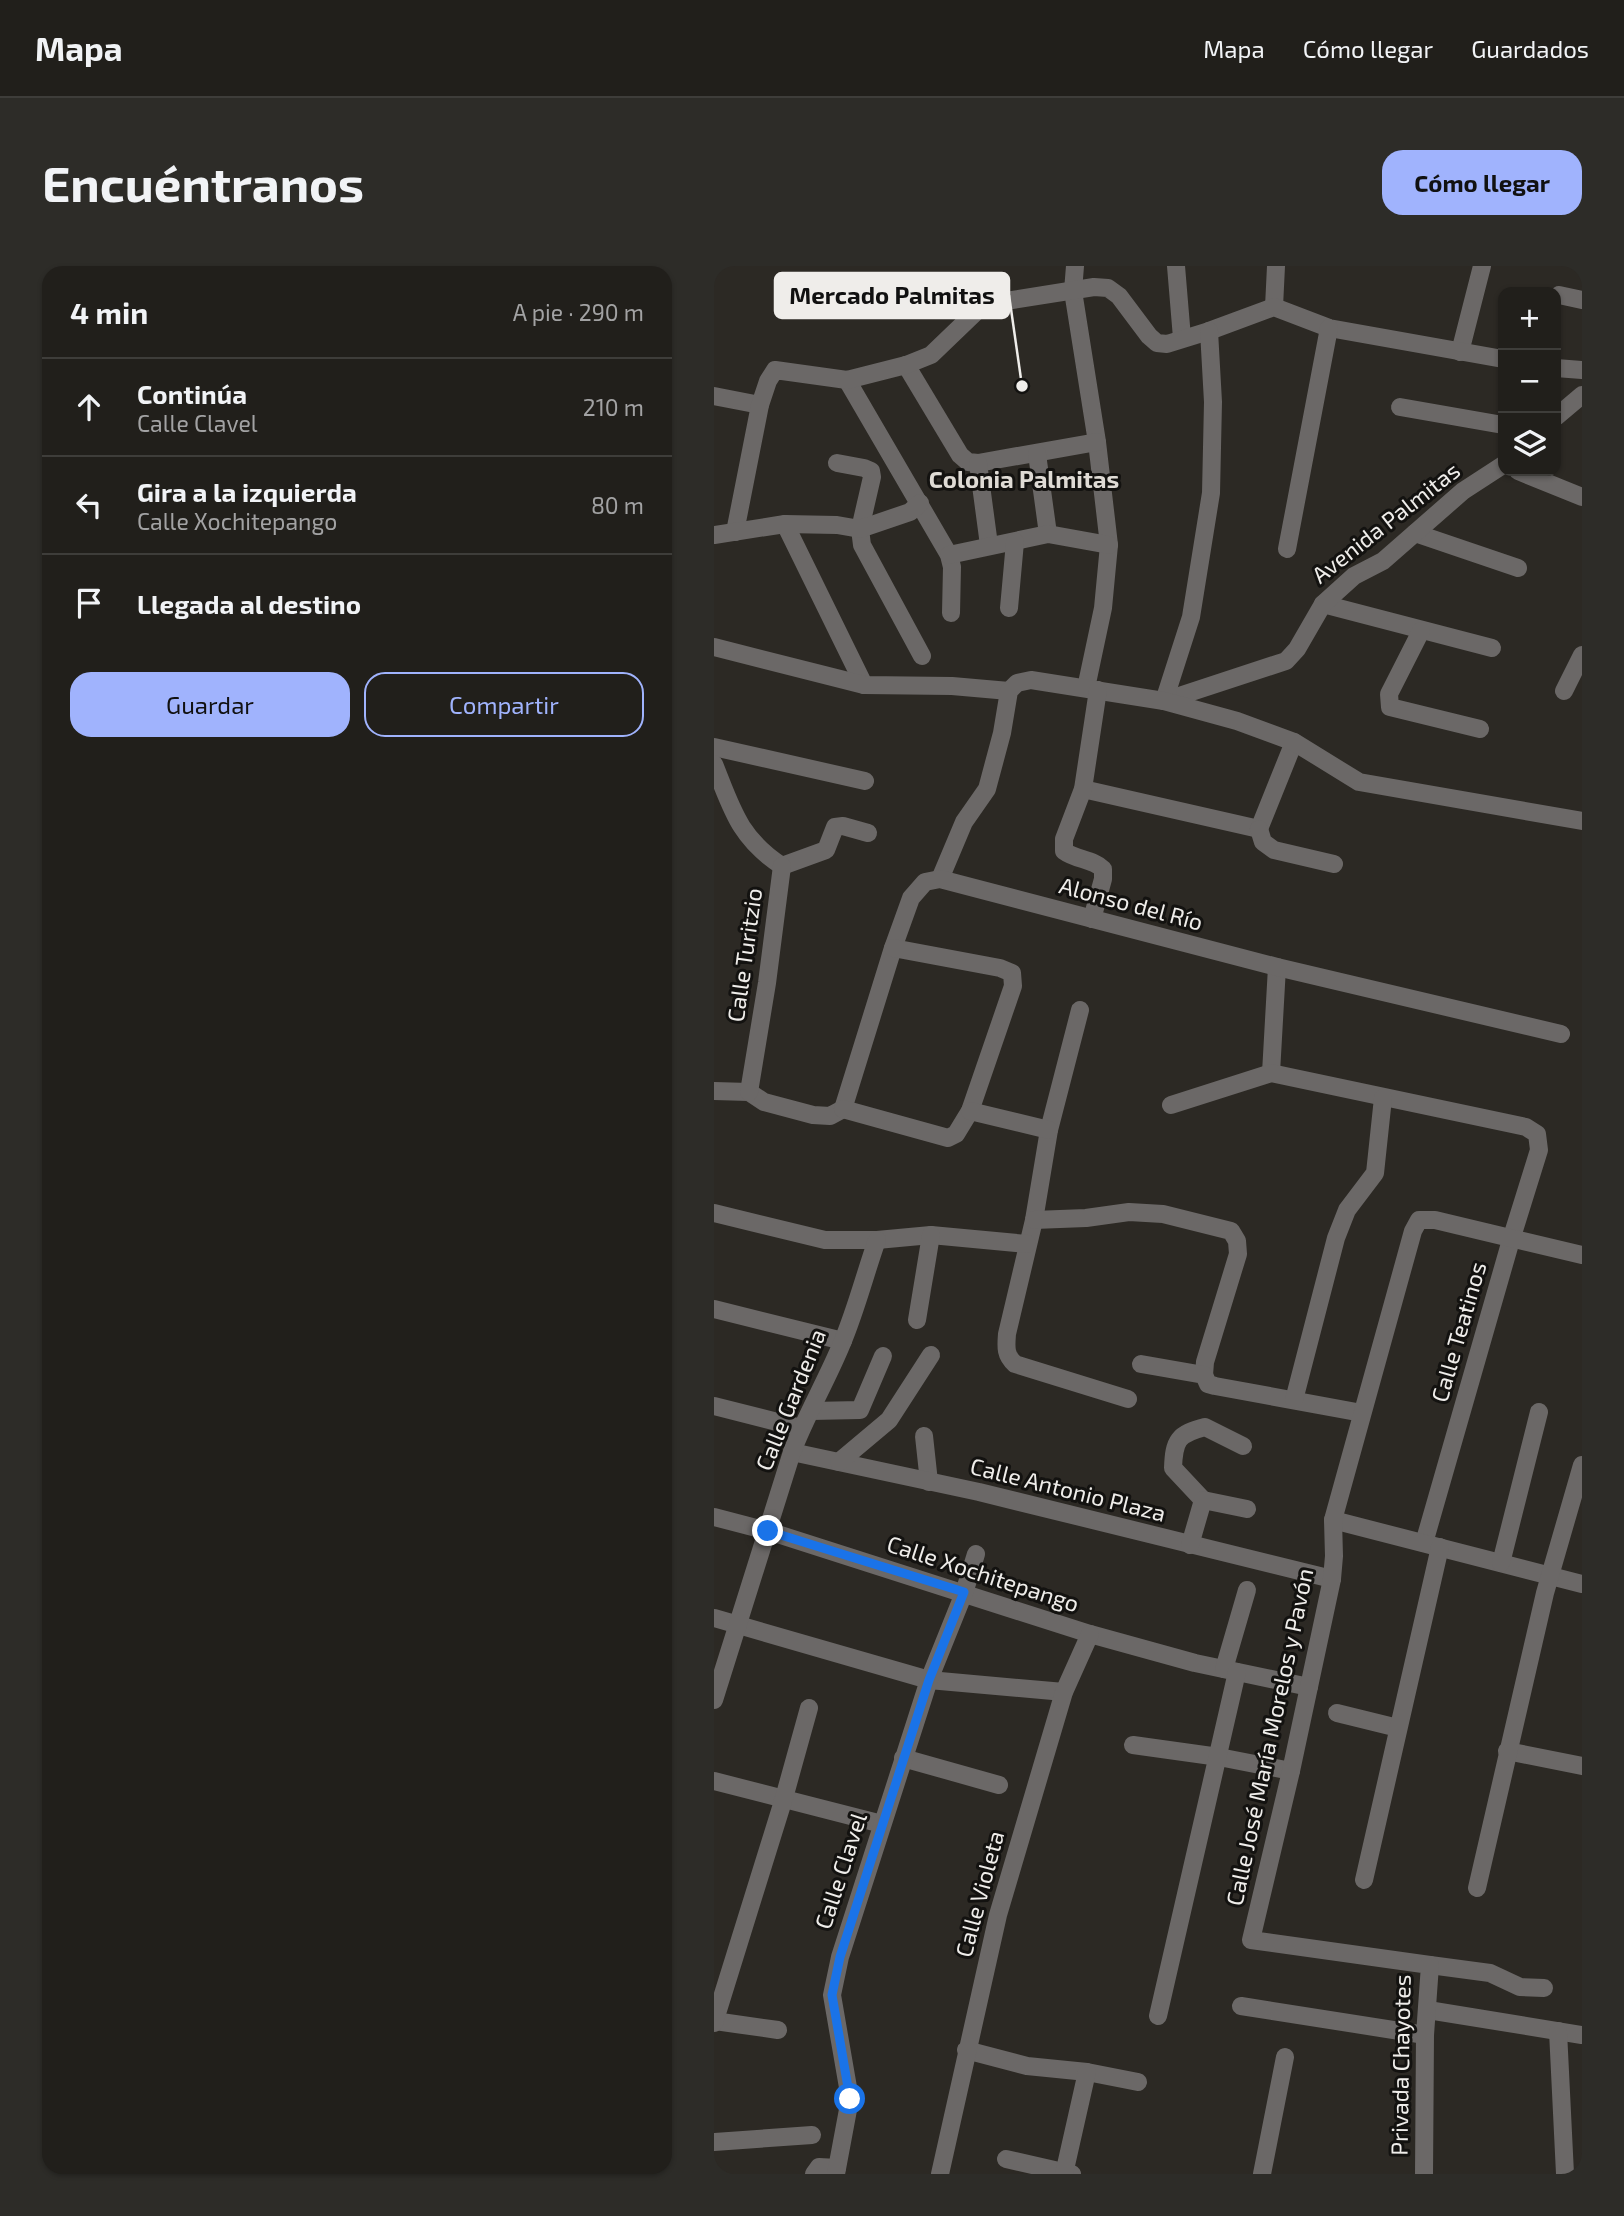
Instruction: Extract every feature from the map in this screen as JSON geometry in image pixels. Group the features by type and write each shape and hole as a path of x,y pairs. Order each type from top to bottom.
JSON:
{"street":[{"path":"1075,266 1073,291 1097,442 1109,545 1083,789 1064,839 1064,851 1072,858 1098,864 1103,869 1103,879 1092,919"},
{"path":"1176,266 1182,338"},
{"path":"1274,307 1276,266"},
{"path":"1460,352 1482,266"},
{"path":"735,532 760,405 768,381 775,370 847,380 906,365 931,355 982,306 1094,287 1108,288 1119,296 1149,337 1157,343 1167,344 1274,307 1329,328 1498,358"},
{"path":"1561,295 1582,300"},
{"path":"1287,549 1329,328"},
{"path":"1164,701 1191,617 1211,493 1213,402 1209,331"},
{"path":"906,365 960,455 973,463 1097,442"},
{"path":"1561,368 1582,370"},
{"path":"847,380 949,555 952,567 951,612"},
{"path":"1561,413 1582,395"},
{"path":"714,396 760,405"},
{"path":"1400,407 1498,424"},
{"path":"1037,454 1048,534"},
{"path":"837,463 871,471 872,477 860,529 862,545 922,656"},
{"path":"973,463 989,545"},
{"name":"Avenida Palmitas","path":"1164,701 1286,661 1297,649 1323,604 1353,576 1383,561 1463,491 1498,468"},
{"path":"1530,476 1582,498"},
{"path":"714,536 760,526 785,524 837,525 860,529 910,512 920,503"},
{"path":"785,524 864,685"},
{"path":"1415,533 1518,568"},
{"path":"949,555 1048,534 1109,545"},
{"path":"1009,608 1015,542"},
{"path":"1323,604 1492,648"},
{"path":"1421,631 1389,694 1390,707 1480,729"},
{"path":"714,648 864,685 953,685 1009,691"},
{"path":"1564,691 1582,655"},
{"path":"714,1091 749,1092 764,1102 813,1115 830,1116 842,1109 911,898 925,882 940,879 964,822 987,789 1002,733 1009,691 1017,683 1031,680 1164,701 1237,721 1294,742 1359,782 1582,821"},
{"path":"1294,742 1259,829 1263,842 1274,850 1334,864"},
{"path":"714,747 865,781"},
{"name":"Calle Turitzio","path":"714,764 737,820 754,845 782,866 749,1092"},
{"path":"1083,789 1259,829"},
{"path":"782,866 826,850 835,827 842,826 868,833"},
{"name":"Alonso del Río","path":"940,879 1277,967 1561,1034"},
{"path":"842,1109 948,1138 956,1134 970,1111 1013,986 1012,973 1000,968 893,948"},
{"path":"1271,1073 1277,967"},
{"path":"1080,1010 1049,1130 1034,1220 1007,1334 1007,1357 1027,1369 1128,1399"},
{"path":"1171,1105 1271,1073 1383,1098 1375,1173 1348,1210 1336,1238 1294,1401"},
{"name":"Calle Teatinos","path":"1364,1880 1398,1728 1432,1545 1511,1240 1539,1150 1537,1134 1526,1127 1383,1098"},
{"path":"970,1111 1049,1130"},
{"path":"1034,1220 1086,1218 1129,1212 1163,1214 1231,1231 1237,1241 1238,1254 1205,1362 1204,1375 1208,1384 1362,1413"},
{"path":"714,1213 825,1240 877,1240 930,1235 1027,1244"},
{"name":"Calle José María Morelos y Pavón","path":"1251,1940 1332,1579 1335,1556 1333,1520 1413,1231 1419,1220 1435,1220 1511,1240"},
{"path":"917,1320 930,1235"},
{"name":"Calle Gardenia","path":"714,1700 792,1452 843,1341 877,1240"},
{"path":"1511,1240 1582,1255"},
{"path":"714,1309 843,1341"},
{"path":"839,1462 889,1420 931,1355"},
{"path":"811,1411 860,1410 883,1356"},
{"path":"1140,1364 1204,1375"},
{"path":"714,1406 801,1428"},
{"path":"1502,1563 1539,1412"},
{"path":"1243,1446 1205,1427 1187,1432 1174,1448 1173,1468 1203,1500 1247,1509"},
{"path":"924,1436 929,1482"},
{"name":"Calle Antonio Plaza","path":"792,1452 979,1492 1332,1579"},
{"path":"1477,1888 1550,1576 1582,1465"},
{"path":"1190,1545 1203,1500"},
{"name":"Calle Xochitepango","path":"714,1517 768,1531 1090,1634 1195,1663 1309,1687"},
{"path":"1333,1520 1582,1584"},
{"name":"Calle Clavel","path":"836,2171 850,2099 832,1995 840,1957 929,1680 964,1592 975,1554"},
{"path":"1158,2016 1219,1757 1231,1670 1247,1590"},
{"path":"714,1618 929,1680 1064,1692"},
{"name":"Calle Violeta","path":"940,2174 998,1915 1064,1692 1090,1634"},
{"path":"778,2030 714,2022 784,1798 809,1708"},
{"path":"1337,1713 1398,1728"},
{"path":"1133,1745 1219,1757 1291,1771"},
{"path":"1507,1751 1582,1766"},
{"path":"903,1758 999,1785"},
{"path":"714,1781 882,1824"},
{"name":"Privada Chayotes","path":"1251,1940 1430,1965 1425,2035 1424,2174"},
{"path":"1430,1965 1490,1973 1520,1987 1544,1988"},
{"path":"1241,2006 1425,2035"},
{"path":"1428,2010 1582,2035"},
{"path":"1558,2031 1565,2174"},
{"path":"966,2050 1027,2066 1087,2072 1138,2082"},
{"path":"1262,2174 1285,2057"},
{"path":"1006,2159 1067,2173 1087,2072"},
{"path":"714,2142 811,2135"},
{"path":"814,2174 819,2167 836,2171"}],"place":[{"name":"Mercado Palmitas","path":"1022,386"}],"district":[{"name":"Colonia Palmitas","path":"1024,480"}],"route":[{"path":"768,1531 964,1592 929,1680 840,1957 832,1995 850,2099"}]}
